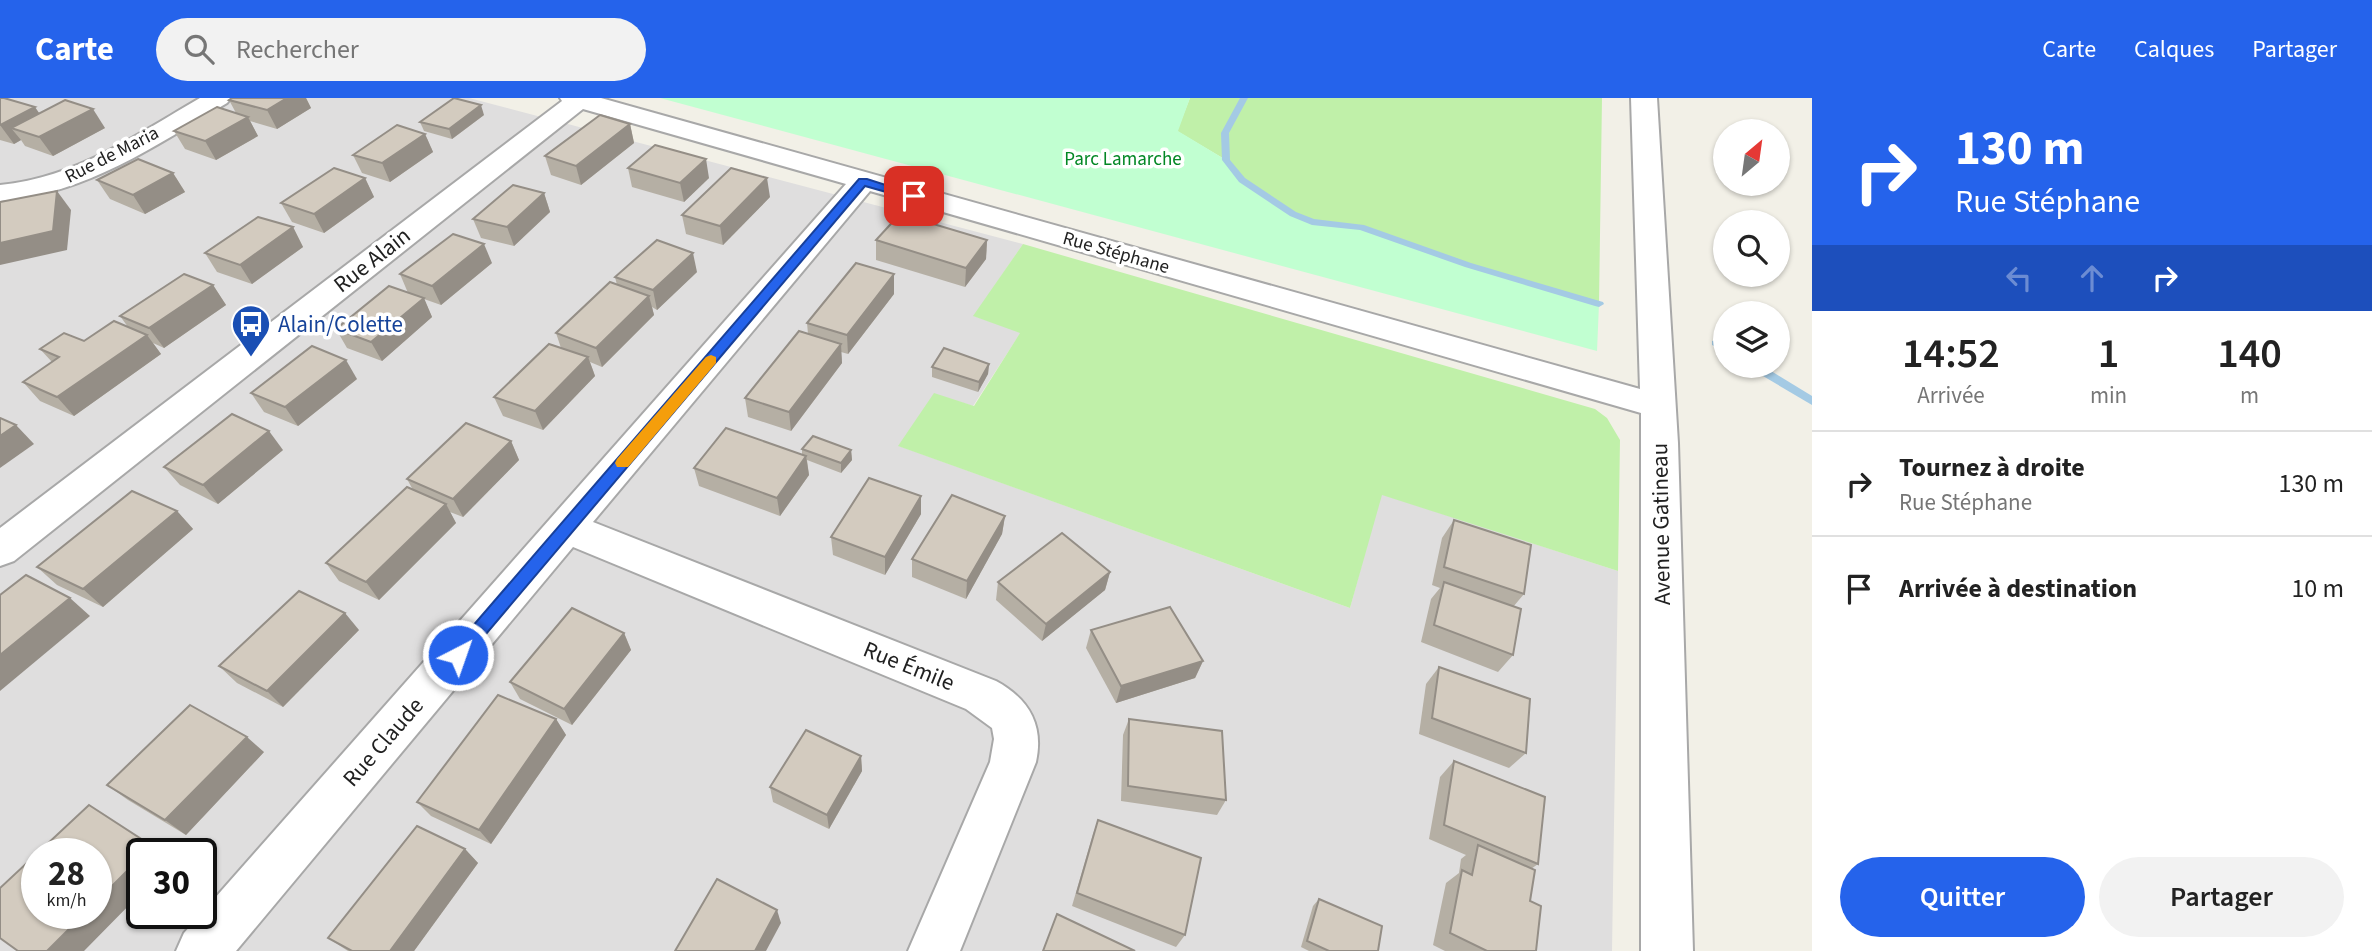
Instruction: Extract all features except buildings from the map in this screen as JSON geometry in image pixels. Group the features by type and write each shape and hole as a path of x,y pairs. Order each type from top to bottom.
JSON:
{"street":[{"name":"Rue de Maria","path":"0,193 34,190 76,177 218,98"},
{"name":"Avenue Gatineau","path":"1644,98 1658,405 1667,951"},
{"name":"Rue Stéphane","path":"576,99 1658,405"},
{"name":"Rue Alain","path":"0,550 576,99"},
{"name":"Rue Claude","path":"202,951 863,181"},
{"name":"Rue Émile","path":"567,528 981,695 998,704 1015,721 1018,743 1013,762 934,951"}],"shaded area":[{"path":"0,98 469,98 1023,244 974,316 1021,332 973,406 934,394 899,446 1350,608 1381,494 1618,571 1612,951 0,951"}],"green space":[{"name":"Parc Lamarche","path":"660,98 1190,98 1178,131 1226,160 1242,180 1293,214 1312,222 1361,227 1468,265 1599,304 1597,351"},
{"path":"1190,98 1602,98 1599,304 1468,265 1361,227 1312,222 1293,214 1242,180 1226,160 1177,131"},
{"path":"1023,244 1595,409 1607,418 1620,440 1618,571 1382,495 1350,608 898,446 934,393 974,406 1020,333 973,316"}],"waterway":[{"path":"1244,98 1225,133 1226,160 1242,180 1293,214 1312,222 1361,227 1468,265 1599,304"},
{"path":"1775,378 1812,401"}],"slow traffic":[{"path":"623,463 711,360"}],"place":[{"name":"Alain/Colette","path":"251,358"}],"route":[{"path":"458,655 863,181 914,196"}]}
